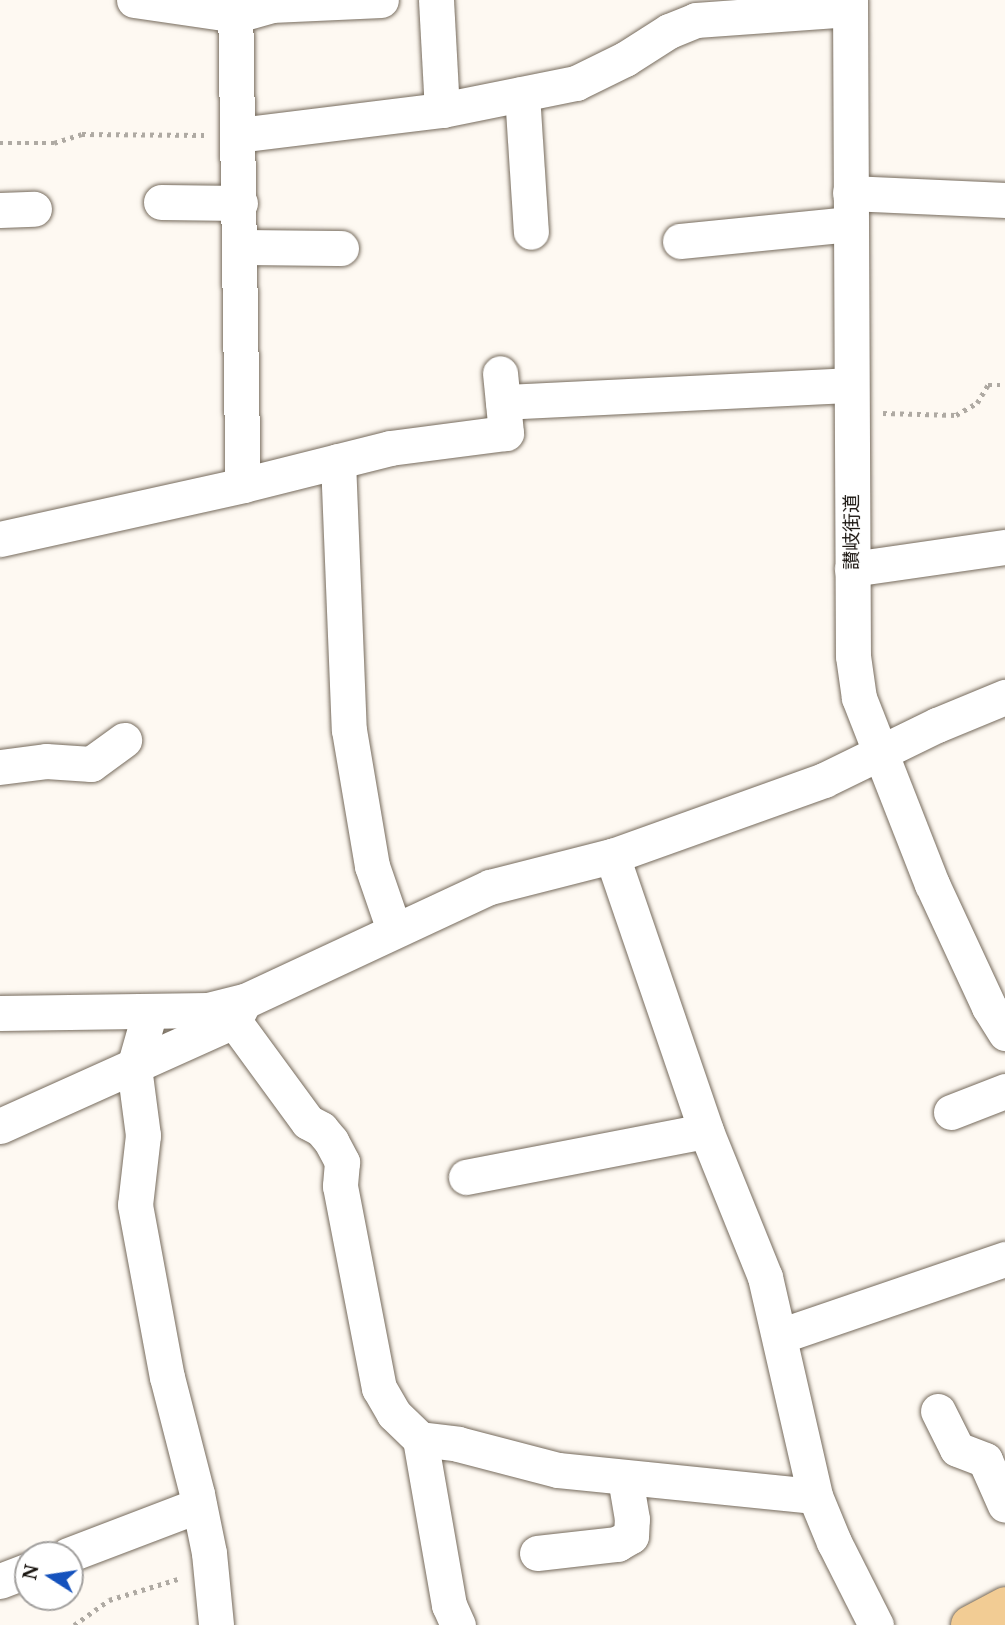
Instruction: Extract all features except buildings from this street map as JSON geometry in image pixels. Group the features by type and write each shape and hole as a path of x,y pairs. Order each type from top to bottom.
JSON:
{"main road":[{"path":"970,1625 1005,1606"}],"street":[{"path":"134,0 236,7 381,0"},
{"path":"436,0 442,110"},
{"path":"238,135 442,110 576,83 625,59 669,31 696,20 850,4"},
{"name":"讃岐街道","path":"850,4 854,666 859,698 932,884 989,1007 1005,1033"},
{"path":"236,7 243,485"},
{"path":"522,93 531,232"},
{"path":"680,241 850,209 1005,200"},
{"path":"161,202 240,203"},
{"path":"240,247 341,248"},
{"path":"0,539 243,485 390,448 506,433 502,388 851,399"},
{"path":"338,461 349,730 372,866 394,930"},
{"path":"852,569 1005,547"},
{"path":"0,1126 134,1067 394,930 490,887 611,856 824,780 880,752 1005,697"},
{"path":"0,767 46,761 91,764 124,740"},
{"path":"611,856 706,1131 765,1277 815,1496 834,1542 876,1625"},
{"path":"150,1011 134,1067 143,1135 135,1205 167,1377 199,1505 216,1625"},
{"path":"0,1013 239,1011"},
{"path":"239,1011 308,1122 321,1129 342,1162 340,1186 379,1388 394,1413 420,1439 449,1605 458,1625"},
{"path":"951,1112 1005,1091"},
{"path":"466,1177 706,1131"},
{"path":"780,1336 1005,1259"},
{"path":"938,1411 957,1449 985,1460 1005,1505"},
{"path":"420,1439 458,1444 558,1470 815,1496"},
{"path":"537,1553 617,1544 631,1536 632,1518 625,1478"},
{"path":"84,1549 199,1505"}],"path":[{"path":"0,143 54,143 82,134 238,135"},
{"path":"851,399 956,415 977,403 988,385 1005,385"},
{"path":"74,1625 109,1600 210,1570"}]}
